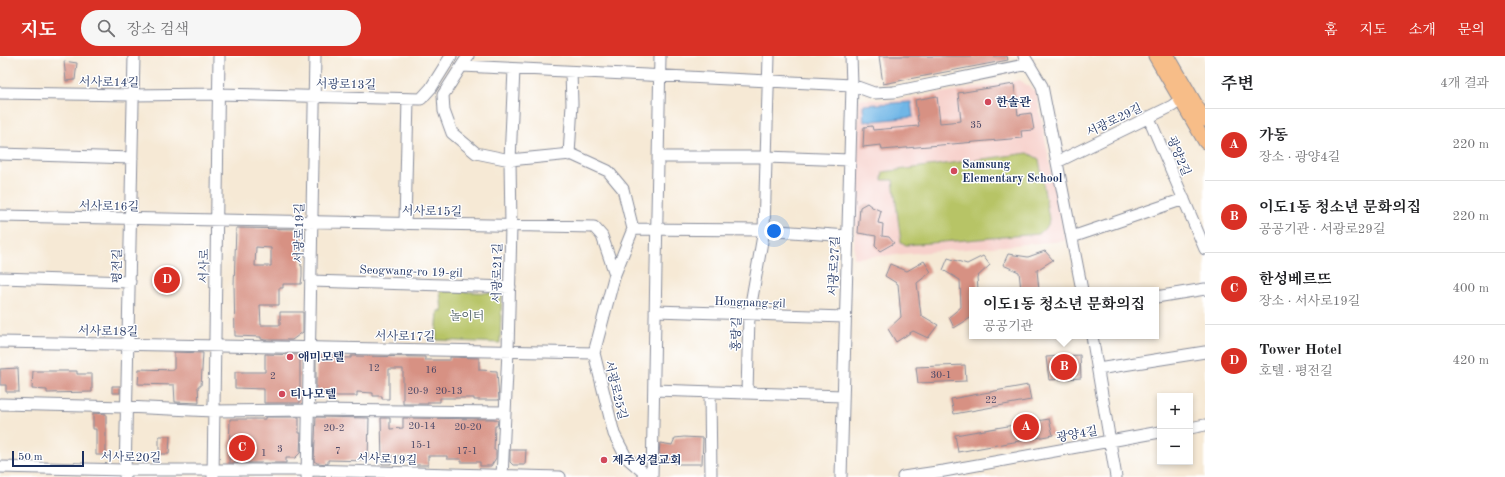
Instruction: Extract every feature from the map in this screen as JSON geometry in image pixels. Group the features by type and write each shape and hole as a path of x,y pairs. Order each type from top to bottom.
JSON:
{"main road":[{"path":"1154,56 1205,142"},
{"path":"1168,56 1205,120"}],"street":[{"name":"평전길","path":"125,474 134,56"},
{"name":"서사로","path":"213,474 219,56"},
{"name":"서광로19길","path":"308,474 315,56"},
{"name":"서광로13길","path":"218,94 420,99 431,88 451,56"},
{"path":"468,56 443,95 444,111 452,133 476,153 510,160 572,154 608,171 623,189 633,229 764,230 848,236"},
{"path":"651,477 660,56"},
{"name":"홍랑길","path":"747,393 749,315 764,230 769,56"},
{"name":"서광로27길","path":"840,477 852,85 851,56"},
{"path":"462,66 852,85 874,93 894,92 1027,60 1042,86 1081,287"},
{"name":"서광로21길","path":"502,476 510,287 510,160 514,69"},
{"path":"569,155 572,104 571,72"},
{"path":"431,88 443,95"},
{"name":"서사로14길","path":"0,93 132,95 218,94"},
{"path":"405,224 408,99"},
{"name":"서광로29길","path":"1057,162 1172,106 1180,100"},
{"name":"광양2길","path":"1148,118 1205,249"},
{"path":"0,154 132,158"},
{"path":"658,157 766,157 850,160"},
{"path":"1072,237 1184,200"},
{"name":"서사로16길","path":"0,216 217,221"},
{"name":"서사로15길","path":"217,221 594,227 602,236 615,274"},
{"name":"서광로25길","path":"633,229 615,274 594,352 614,434 626,457 651,477"},
{"path":"0,278 130,282"},
{"name":"Seogwang-ro 19-gil","path":"311,281 510,287"},
{"path":"1159,297 1205,289"},
{"name":"Hongnang-gil","path":"655,311 845,317"},
{"path":"1093,339 1116,477"},
{"name":"서사로18길","path":"0,342 216,346"},
{"name":"서사로17길","path":"216,346 594,352"},
{"path":"1098,369 1205,352"},
{"path":"654,390 843,396"},
{"path":"710,392 711,477"},
{"path":"0,404 213,411 309,410 505,412"},
{"path":"1193,427 1205,425"},
{"name":"광양4길","path":"903,477 945,474 1157,433"},
{"name":"서사로20길","path":"0,467 77,473 213,474"},
{"name":"서사로19길","path":"213,474 560,477"}],"shaded area":[{"name":"Samsung Elementary School","path":"1020,80 1036,92 1065,241 854,258 859,99 892,101"}],"green space":[{"path":"1028,153 1039,159 1049,219 1048,225 1039,234 906,245 901,242 893,180 882,180 883,172"},
{"name":"놀이터","path":"440,291 502,293 500,343 436,340 438,311 442,311"}],"water":[{"path":"911,102 913,117 864,122 863,105"}],"building":[{"path":"879,56 1007,56 1008,60 883,84"},
{"path":"64,61 77,63 75,80 66,81"},
{"path":"1014,84 1018,115 1031,113 1034,130 1021,131 1022,138 882,150 881,145 863,147 864,127 872,126 873,130 919,126 915,100 937,96 940,123 961,121 958,93"},
{"path":"867,203 881,211 878,223 883,224 882,236 889,237 894,243 880,251 875,246 876,236 858,233 860,207"},
{"path":"236,228 300,229 303,233 303,246 300,246 302,266 301,284 283,284 283,288 279,288 279,305 260,305 261,325 280,325 280,312 303,312 303,332 292,340 265,340 261,339 261,337 235,336 234,285","holes":["256,247 271,248 271,266 255,266"]},
{"path":"1045,251 1053,260 1037,270 1039,287 1021,287 1019,272 1003,265 1008,254 1028,257"},
{"path":"983,256 990,265 977,277 978,287 969,287 969,319 954,328 949,317 961,307 960,280 943,270 948,258 967,264"},
{"path":"924,261 931,272 917,283 921,315 938,325 928,338 913,331 896,342 888,329 901,317 898,284 885,276 890,264 907,271"},
{"path":"174,352 203,353 201,386 198,386 199,403 175,402 174,385 138,384 139,369 174,370"},
{"path":"265,354 300,355 300,403 264,403 264,389 235,388 235,372 265,372"},
{"path":"1080,355 1081,378 1049,380 1046,357"},
{"path":"351,356 425,357 425,360 450,360 450,357 479,358 479,370 497,371 499,400 440,398 440,402 428,402 428,404 403,404 403,369 389,369 389,399 382,399 382,396 373,396 373,393 357,392 357,396 332,396 332,393 316,392 316,357 351,358"},
{"path":"965,365 966,381 918,383 916,367"},
{"path":"18,368 19,392 6,392 6,385 0,385 0,369"},
{"path":"33,371 77,371 77,374 92,374 92,392 47,393 47,390 32,389"},
{"path":"1028,385 1031,400 954,414 951,399"},
{"path":"112,386 120,386 120,393 112,393"},
{"path":"93,413 106,414 106,455 96,455 96,429 93,429"},
{"path":"265,417 299,417 299,433 301,433 300,453 295,458 286,458 286,463 229,463 230,419 265,419"},
{"path":"316,417 369,418 368,461 328,460 328,464 317,463 314,461"},
{"path":"381,418 390,418 390,429 403,428 403,418 494,419 498,421 497,426 495,426 494,450 496,450 496,458 491,466 480,466 480,462 461,462 461,459 447,459 447,456 428,456 428,465 414,465 414,456 391,456 391,464 382,464"},
{"path":"1049,419 1053,435 958,452 955,435"},
{"path":"159,436 170,436 169,454 159,454"},
{"path":"675,438 703,438 702,464 676,464 659,454 660,443 672,445"},
{"path":"510,450 526,450 525,465 513,465 510,462"}],"place":[{"name":"한솔관","path":"988,102"},
{"name":"Samsung Elementary School","path":"954,171"},
{"name":"Tower Hotel","path":"167,280"},
{"name":"애미모텔","path":"290,357"},
{"name":"이도1동 청소년 문화의집","path":"1064,367"},
{"name":"티나모텔","path":"282,394"},
{"name":"가동","path":"1026,427"},
{"name":"한성베르뜨","path":"242,448"},
{"name":"제주성결교회","path":"604,460"}]}
